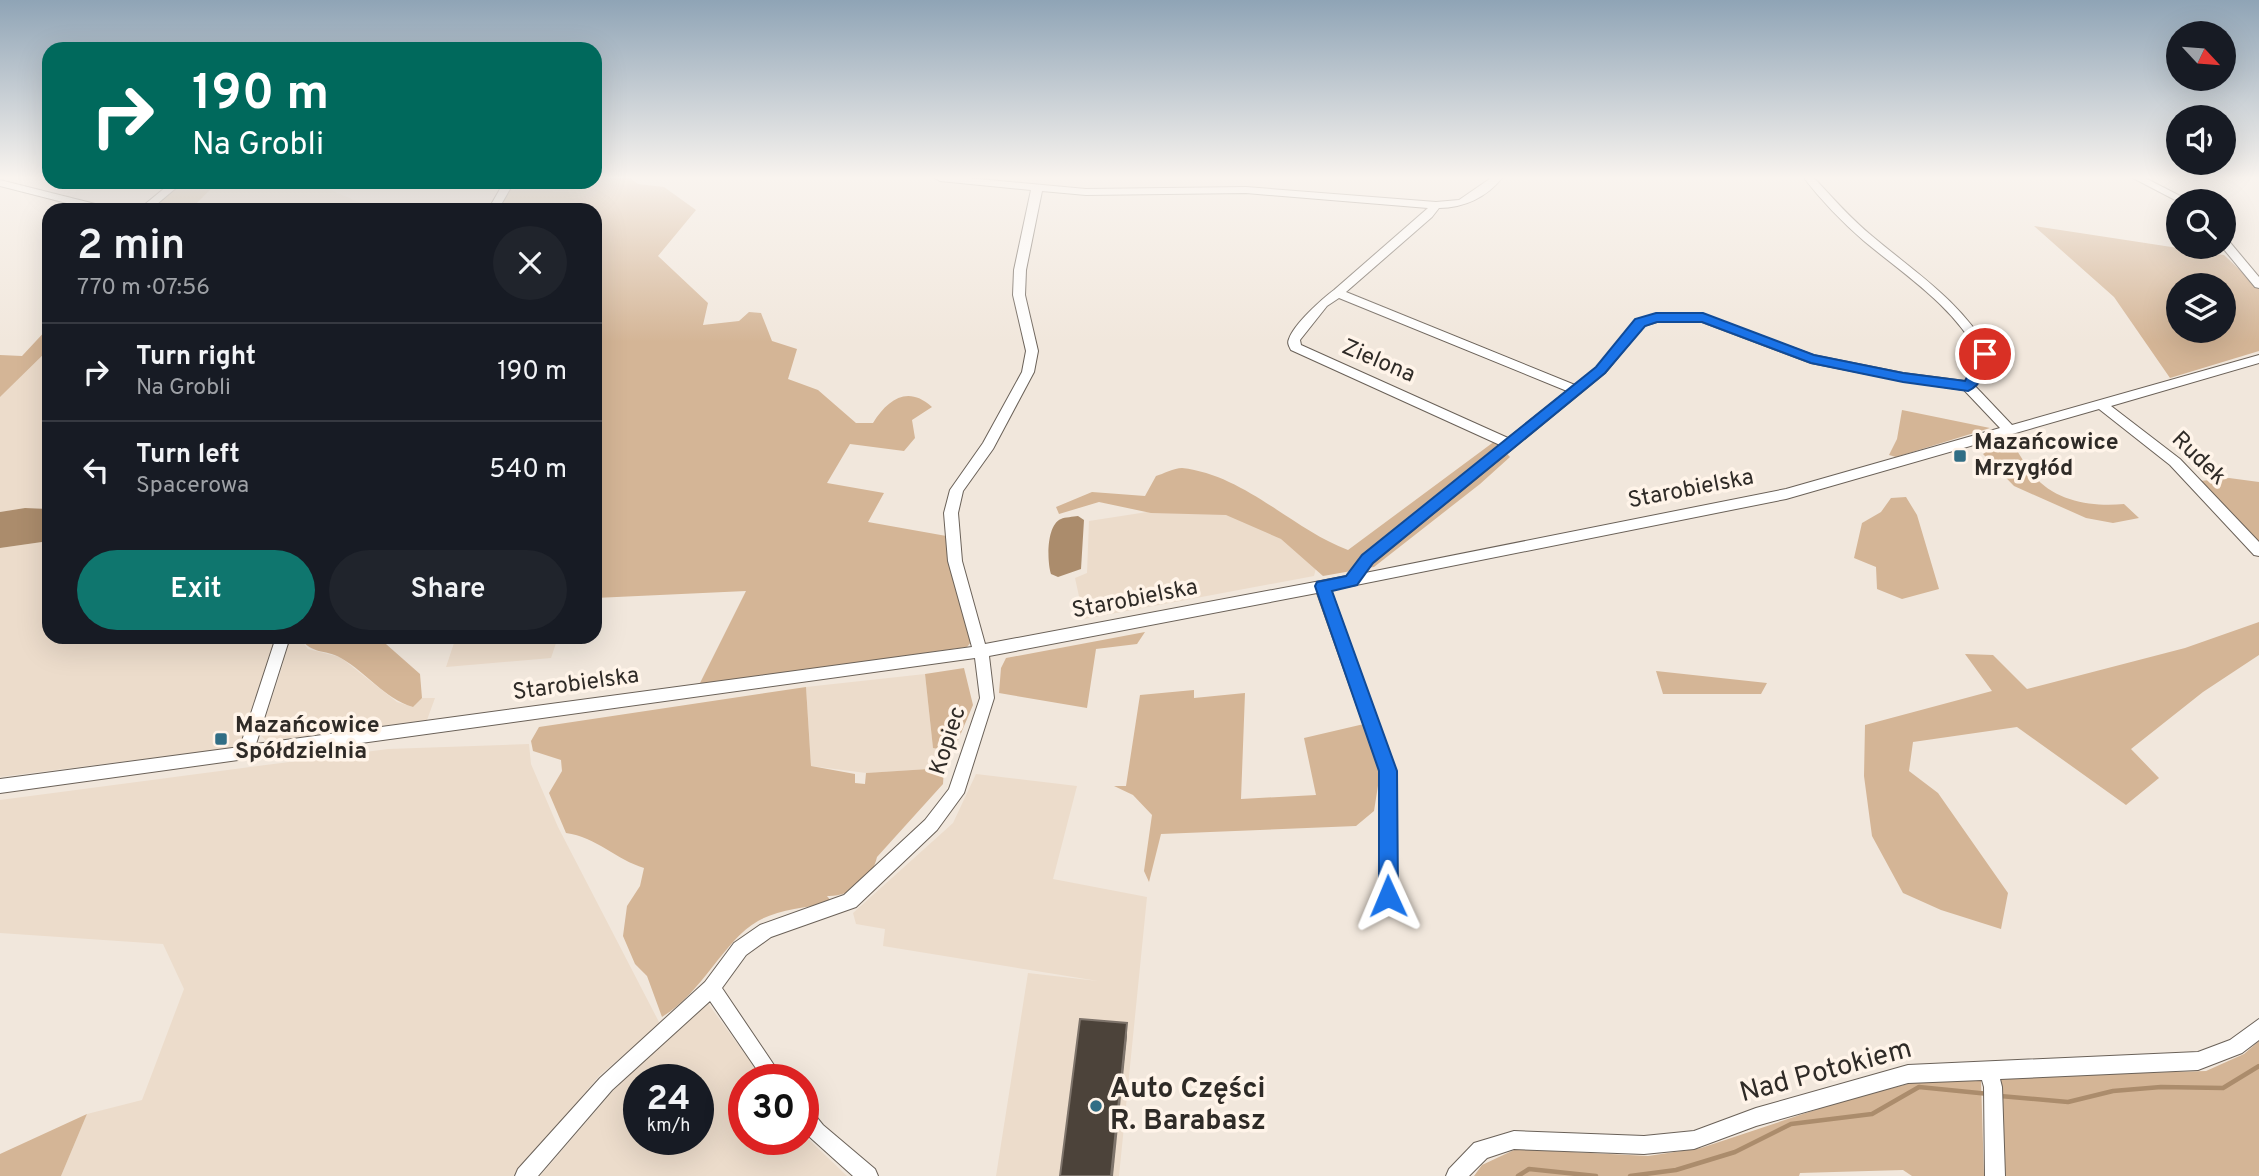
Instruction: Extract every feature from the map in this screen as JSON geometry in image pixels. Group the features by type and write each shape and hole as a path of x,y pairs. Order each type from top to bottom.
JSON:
{"street":[{"name":"Kopiec","path":"525,1176 606,1084 711,988 740,949 766,931 850,901 931,825 956,793 987,698 981,652 955,561 951,513 957,490 988,446 1028,372 1032,351 1019,295 1020,270 1028,233"},
{"name":"Zielona","path":"1408,233 1323,303 1294,340 1295,347 1511,445"},
{"path":"1862,233 1928,285 1977,335 1985,354 1980,370 1968,386"},
{"path":"2236,256 2259,284"},
{"path":"1338,293 1574,389"},
{"path":"1351,581 1367,559 1511,445 1574,389 1601,370 1640,323 1656,318 1703,318 1811,359 1903,377 1968,386 2008,430"},
{"name":"Starobielska","path":"0,786 981,652 1786,494 2259,359"},
{"name":"Rudek","path":"2102,405 2175,462 2259,551"},
{"path":"1322,586 1388,771 1388,896"},
{"path":"246,754 281,644"},
{"path":"711,988 764,1064"},
{"name":"Nad Potokiem","path":"1456,1176 1481,1150 1514,1140 1644,1145 1694,1140 1756,1117 1908,1074 1992,1086 2198,1061 2236,1047 2259,1028"},
{"path":"1992,1086 1995,1176"},
{"path":"819,1135 868,1176"}],"shaded area":[{"path":"602,233 677,233 658,256 708,303 703,325 739,321 749,312 761,313 772,341 797,349 788,379 818,390 856,423 873,423 885,407 907,396 923,400 932,407 912,420 915,438 904,451 850,444 827,483 884,493 868,522 952,537 971,642 967,647 699,685 746,591 602,598"},
{"path":"2042,233 2079,233 2166,246 2166,259 2228,259 2259,288 2259,351 2170,378 2114,297"},
{"path":"42,335 42,356 0,397 0,355 22,356"},
{"path":"42,356 42,509 0,512 0,397"},
{"path":"1902,410 1990,428 1896,457 1889,455 1897,439"},
{"path":"1495,441 1510,457 1480,484 1374,567 1323,576 1281,539 1226,515 1151,513 1099,502 1059,514 1056,507 1092,492 1145,496 1156,476 1182,468 1227,481 1327,541 1348,550"},
{"path":"2012,443 2037,479 2055,493 2101,505 2124,504 2139,518 2113,523 2086,518 2014,486 1983,454 1994,447"},
{"path":"2229,478 2259,482 2259,544 2200,481"},
{"path":"1906,497 1917,515 1939,589 1902,599 1877,589 1876,567 1854,558 1862,523 1881,512 1891,498"},
{"path":"42,509 42,542 0,548 0,512"},
{"path":"1160,510 1222,512 1287,539 1317,564 1314,576 1084,619 1075,578 1087,573 1089,521"},
{"path":"1078,516 1084,520 1081,569 1058,577 1051,574 1050,536 1061,519"},
{"path":"42,542 42,644 274,644 239,747 0,777 0,548"},
{"path":"2259,622 2259,655 2203,692 2131,749 2159,778 2126,805 2017,727 1913,742 1909,771 1938,793 2008,893 2001,929 1941,910 1903,893 1872,836 1864,776 1865,725 1992,691 1965,654 1993,655 2027,689 2185,648"},
{"path":"1145,632 1137,644 1096,649 1087,708 999,693 1001,668 1006,658"},
{"path":"285,644 304,644 308,649 340,657 397,702 413,707 422,698 435,698 427,720 267,741 260,735 283,664"},
{"path":"305,644 386,644 420,674 422,698 413,707 403,703 341,658"},
{"path":"454,644 556,644 551,658 446,667"},
{"path":"964,668 973,705 953,752 933,748 925,674"},
{"path":"1656,671 1767,683 1761,694 1663,694"},
{"path":"925,674 933,748 953,752 944,768 866,773 811,766 806,687"},
{"path":"806,687 811,766 855,774 855,783 865,784 866,773 944,768 943,784 877,857 870,873 859,886 844,894 827,896 831,901 827,904 783,912 758,921 734,940 690,994 662,1017 647,976 635,964 623,936 627,906 640,886 644,868 587,839 566,833 549,793 562,771 561,760 533,751 531,741 539,727"},
{"path":"1194,690 1194,698 1245,693 1241,799 1316,795 1304,738 1364,724 1380,773 1374,811 1356,826 1161,834 1149,882 1144,871 1152,815 1133,795 1114,786 1126,786 1140,695"},
{"path":"529,744 531,764 558,827 660,1024 600,1075 514,1176 61,1176 87,1114 142,1100 184,989 163,944 0,933 0,800 388,749"},
{"path":"976,774 1077,786 1053,879 1147,897 1119,1176 996,1176 1028,973 1098,981 883,946 885,929 856,924 853,913 953,823"},
{"path":"707,1002 752,1064 728,1064 728,1155 819,1155 819,1149 847,1176 540,1176 623,1082 623,1155 714,1155 714,1064 642,1064"},
{"path":"2259,1041 2259,1176 2005,1176 1999,1077 2206,1071 2244,1054"},
{"path":"1981,1080 1984,1176 1912,1176 1903,1170 1800,1173 1799,1176 1474,1176 1482,1165 1516,1149 1648,1156 1701,1148 1842,1101 1919,1081"},
{"path":"87,1114 61,1176 0,1176 0,1154"}],"building":[{"name":"Auto Części R. Barabasz","path":"1080,1019 1127,1023 1111,1176 1060,1176"}],"waterway":[{"path":"2000,1096 2068,1102 2113,1091 2161,1087 2223,1088 2259,1066"},
{"path":"1630,1176 1676,1170 1735,1152 1791,1124 1872,1114 1919,1087 1989,1094"},
{"path":"1518,1176 1529,1169 1596,1176"}],"place":[{"name":"Mazańcowice Mrzygłód","path":"1960,456"},
{"name":"Mazańcowice Spółdzielnia","path":"221,739"},
{"name":"Auto Części R. Barabasz","path":"1096,1106"}],"route":[{"path":"1388,896 1388,771 1322,586 1351,581 1367,559 1511,445 1574,389 1601,370 1619,344 1640,323 1656,318 1715,320 1811,359 1903,377 1943,380 1968,386 1980,370 1985,354"}]}
